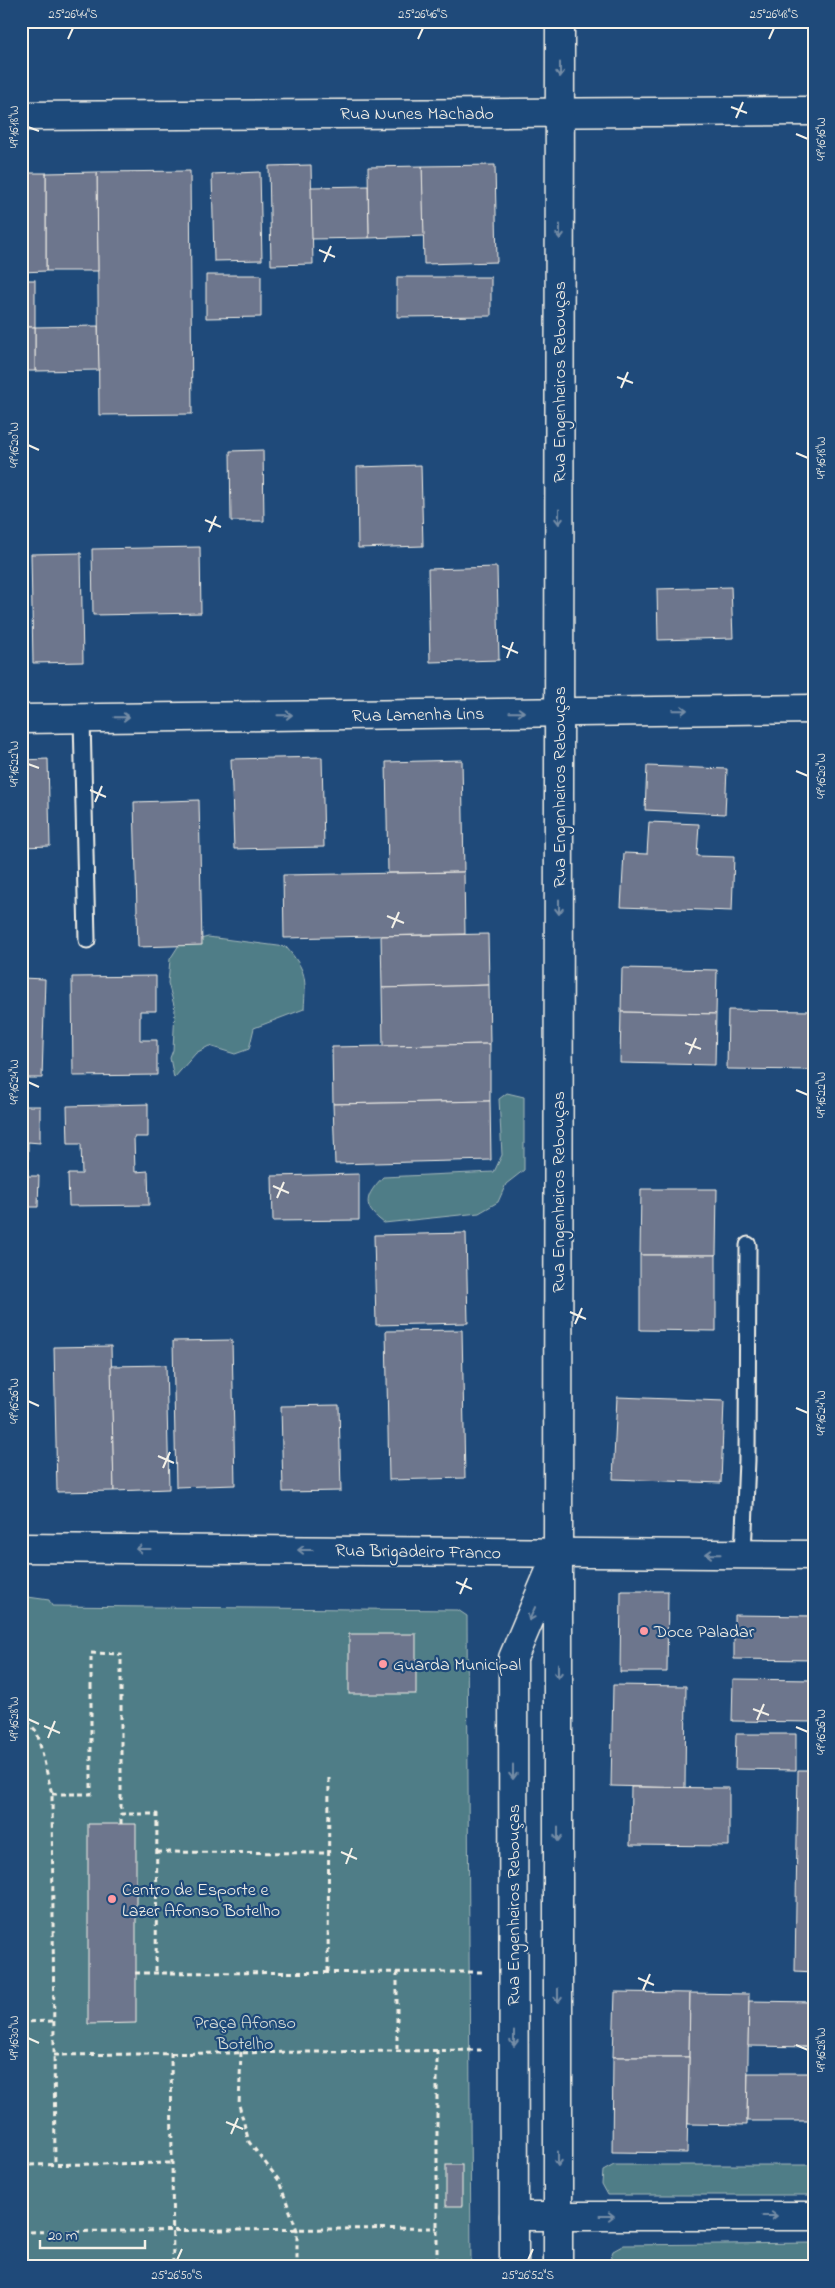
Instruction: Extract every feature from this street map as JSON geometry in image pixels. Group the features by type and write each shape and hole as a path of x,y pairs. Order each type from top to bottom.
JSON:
{"main road":[{"name":"Rua Engenheiros Rebouças","path":"558,2267 560,21"},
{"name":"Rua Nunes Machado","path":"21,116 814,111"},
{"name":"Rua Lamenha Lins","path":"21,719 814,708"},
{"name":"Rua Brigadeiro Franco","path":"21,1548 814,1555"},
{"name":"Rua Engenheiros Rebouças","path":"514,2267 512,1658 558,1552"},
{"path":"514,2216 814,2216"}],"lane":[{"path":"82,718 87,940"},
{"path":"743,1554 747,1460 748,1245"}],"path":[{"path":"52,1794 91,1794 91,1653 121,1654 121,1824"},
{"path":"21,1714 37,1732 52,1794 55,2165"},
{"path":"328,1972 329,1776"},
{"path":"121,1814 157,1814 156,1973"},
{"path":"157,1852 328,1853"},
{"path":"397,1972 397,2051"},
{"path":"135,1974 483,1972"},
{"path":"21,2022 54,2021"},
{"path":"437,2050 437,2267"},
{"path":"54,2055 171,2052 483,2050"},
{"path":"171,2052 174,2267"},
{"path":"241,2052 239,2104 249,2142 278,2179 297,2230 297,2267"},
{"path":"21,2165 172,2163"},
{"path":"21,2232 437,2228"}],"green space":[{"path":"208,937 286,947 298,962 304,975 304,1009 254,1028 249,1049 235,1054 209,1046 196,1053 174,1078 170,1058 173,1050 175,1009 168,983 170,959 179,945"},
{"path":"507,1093 524,1097 524,1170 506,1184 498,1202 479,1213 384,1223 377,1217 369,1206 368,1201 372,1190 383,1177 494,1172 502,1155 499,1099"},
{"name":"Praça Afonso Botelho","path":"21,1596 49,1600 52,1606 458,1610 467,1616 471,2267 21,2267"},
{"path":"614,2165 814,2165 814,2195 608,2195 602,2184 603,2171"},
{"path":"814,2243 814,2267 613,2267 609,2262 613,2251 624,2245"}],"building":[{"path":"311,165 313,264 271,265 269,166"},
{"path":"495,165 497,262 424,264 422,166"},
{"path":"422,166 424,236 369,238 368,167"},
{"path":"190,171 192,414 99,415 97,172"},
{"path":"97,172 98,271 46,271 46,173"},
{"path":"260,172 262,260 214,261 212,174"},
{"path":"21,173 46,173 46,271 21,272"},
{"path":"368,186 369,238 312,239 311,187"},
{"path":"206,275 261,275 261,317 206,318"},
{"path":"397,277 491,277 491,316 397,317"},
{"path":"21,280 35,280 35,327 21,327"},
{"path":"98,326 99,370 35,371 35,327"},
{"path":"21,327 35,327 35,371 21,371"},
{"path":"263,450 264,521 231,521 230,451"},
{"path":"421,465 423,546 358,548 357,467"},
{"path":"200,547 201,613 93,615 92,549"},
{"path":"81,553 83,662 33,663 31,554"},
{"path":"497,567 499,660 430,662 428,569"},
{"path":"731,587 733,638 658,640 657,589"},
{"path":"322,757 324,847 234,849 231,759"},
{"path":"48,759 50,846 21,847 21,760"},
{"path":"462,760 464,872 388,873 386,762"},
{"path":"647,766 727,769 725,814 645,810"},
{"path":"199,800 202,945 138,947 134,802"},
{"path":"649,822 699,824 697,856 734,857 732,911 621,907 624,853 647,854"},
{"path":"464,872 465,934 284,938 283,875"},
{"path":"488,934 489,985 382,988 381,936"},
{"path":"622,968 717,970 716,1014 621,1012"},
{"path":"156,976 156,1011 140,1011 140,1040 157,1040 157,1075 73,1076 72,977"},
{"path":"21,978 45,979 42,1078 21,1078"},
{"path":"489,985 490,1044 383,1046 382,988"},
{"path":"728,1010 814,1011 814,1070 727,1069"},
{"path":"621,1012 716,1014 715,1065 620,1063"},
{"path":"490,1044 490,1101 333,1104 332,1047"},
{"path":"490,1101 491,1160 335,1164 333,1104"},
{"path":"148,1104 148,1137 134,1137 135,1172 148,1171 149,1205 69,1206 68,1174 82,1174 81,1144 68,1144 67,1106"},
{"path":"21,1106 40,1106 40,1143 28,1142 28,1176 39,1176 38,1207 21,1207"},
{"path":"359,1174 359,1220 273,1221 272,1176"},
{"path":"641,1189 717,1189 716,1255 640,1255"},
{"path":"466,1233 468,1323 376,1325 374,1235"},
{"path":"640,1255 716,1255 716,1331 640,1330"},
{"path":"462,1330 465,1478 389,1480 386,1331"},
{"path":"232,1340 235,1485 176,1487 173,1341"},
{"path":"111,1346 114,1491 57,1492 54,1347"},
{"path":"166,1365 169,1489 114,1491 111,1366"},
{"path":"617,1397 724,1401 721,1483 613,1479"},
{"path":"339,1405 341,1491 283,1492 281,1406"},
{"name":"Doce Paladar","path":"621,1591 668,1591 667,1672 620,1672"},
{"path":"734,1615 814,1616 814,1660 734,1659"},
{"name":"Guarda Municipal","path":"349,1634 416,1634 416,1694 349,1694"},
{"path":"733,1679 814,1680 814,1722 732,1721"},
{"path":"613,1685 686,1686 685,1788 611,1786"},
{"path":"736,1734 796,1734 796,1770 735,1769"},
{"path":"798,1770 814,1770 814,1972 795,1971"},
{"path":"631,1787 729,1788 729,1846 630,1845"},
{"name":"Centro de Esporte e Lazer Afonso Botelho","path":"88,1824 136,1824 136,2023 88,2024"},
{"path":"615,1992 690,1993 689,2057 613,2057"},
{"path":"690,1993 749,1994 747,2125 688,2124"},
{"path":"749,2001 814,2002 814,2047 748,2046"},
{"path":"613,2057 689,2057 687,2153 612,2152"},
{"path":"748,2073 814,2073 814,2121 747,2121"},
{"path":"446,2165 462,2165 462,2206 446,2206"}],"place":[{"name":"Doce Paladar","path":"644,1631"},
{"name":"Guarda Municipal","path":"383,1664"},
{"name":"Centro de Esporte e Lazer Afonso Botelho","path":"112,1899"}]}
